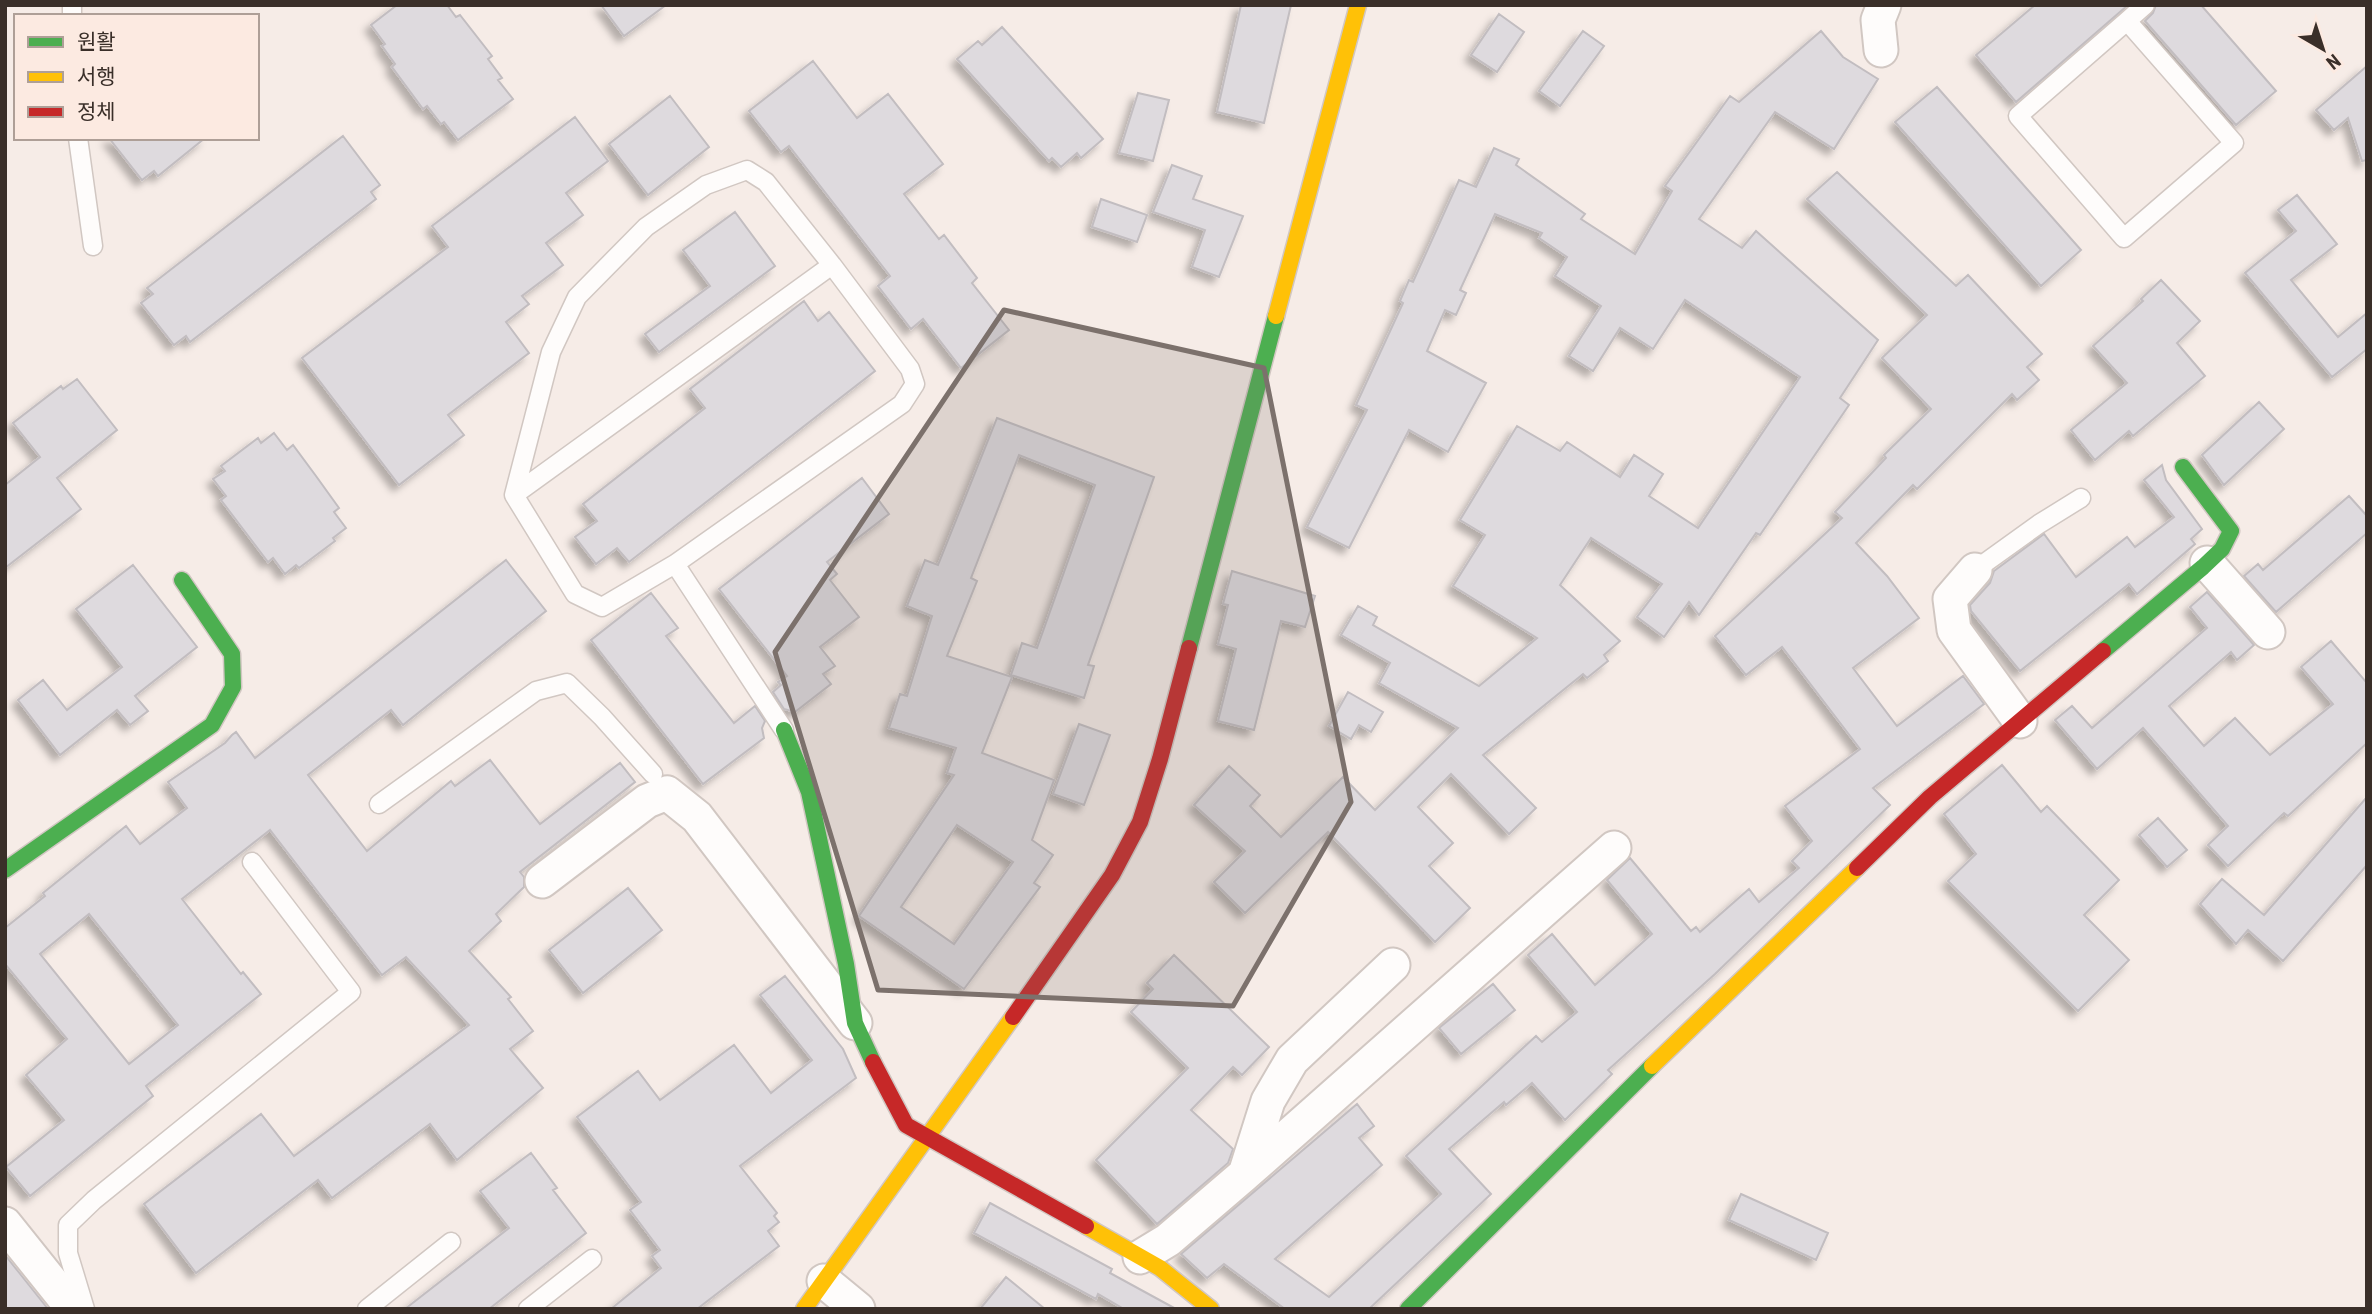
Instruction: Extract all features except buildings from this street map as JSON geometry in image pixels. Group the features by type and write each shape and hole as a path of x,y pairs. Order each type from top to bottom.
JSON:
{"street":[{"path":"804,1309 1112,875 1140,822 1160,759 1358,5"},
{"path":"1881,50 1878,20 1884,5"},
{"path":"1408,1309 1614,1102 1930,797 2222,548 2231,531 2183,467"},
{"path":"2207,563 2268,632"},
{"path":"1975,569 1950,599 1954,630 2020,721"},
{"path":"5,870 212,725 233,687 232,654 182,580"},
{"path":"785,730 809,792 846,964 855,1023"},
{"path":"542,881 648,802 660,784 697,817 855,1023 890,1098 906,1125 1160,1268 1211,1309"},
{"path":"1140,1257 1168,1240 1245,1174 1614,848"},
{"path":"1245,1174 1268,1101 1292,1060 1394,965"},
{"path":"5,1224 73,1309"},
{"path":"824,1281 858,1309"}],"lane":[{"path":"2127,21 2234,143 2124,238 2018,116 2145,5"},
{"path":"79,140 93,246"},
{"path":"747,170 766,182 832,265 909,369 915,384 902,404 675,564 602,607 575,594 514,495 551,352 577,297 646,227 706,186 747,170"},
{"path":"514,495 832,265"},
{"path":"1975,569 2081,498"},
{"path":"675,564 785,730"},
{"path":"379,804 536,691 567,683 602,717 660,784"},
{"path":"85,1309 68,1253 68,1226 94,1200 351,992 252,862"},
{"path":"367,1309 451,1242"},
{"path":"528,1309 592,1259"}],"highlighted area":[{"path":"1004,310 1264,368 1351,802 1233,1006 878,990 775,652"}],"traffic: fast":[{"path":"1189,648 1276,316"},
{"path":"2103,651 2203,567 2222,549 2231,531 2183,467"},
{"path":"5,870 212,725 233,687 232,654 182,580"},
{"path":"784,730 809,792 846,964 855,1023 873,1062"},
{"path":"1408,1309 1652,1066"}],"traffic: slow":[{"path":"1276,316 1358,5"},
{"path":"1652,1066 1857,868"},
{"path":"804,1309 1013,1017"},
{"path":"1086,1226 1160,1268 1211,1309"}],"traffic: jam":[{"path":"1013,1017 1112,875 1140,822 1160,759 1189,648"},
{"path":"1857,868 1930,797 2103,651"},
{"path":"873,1062 906,1125 1086,1226"}]}
